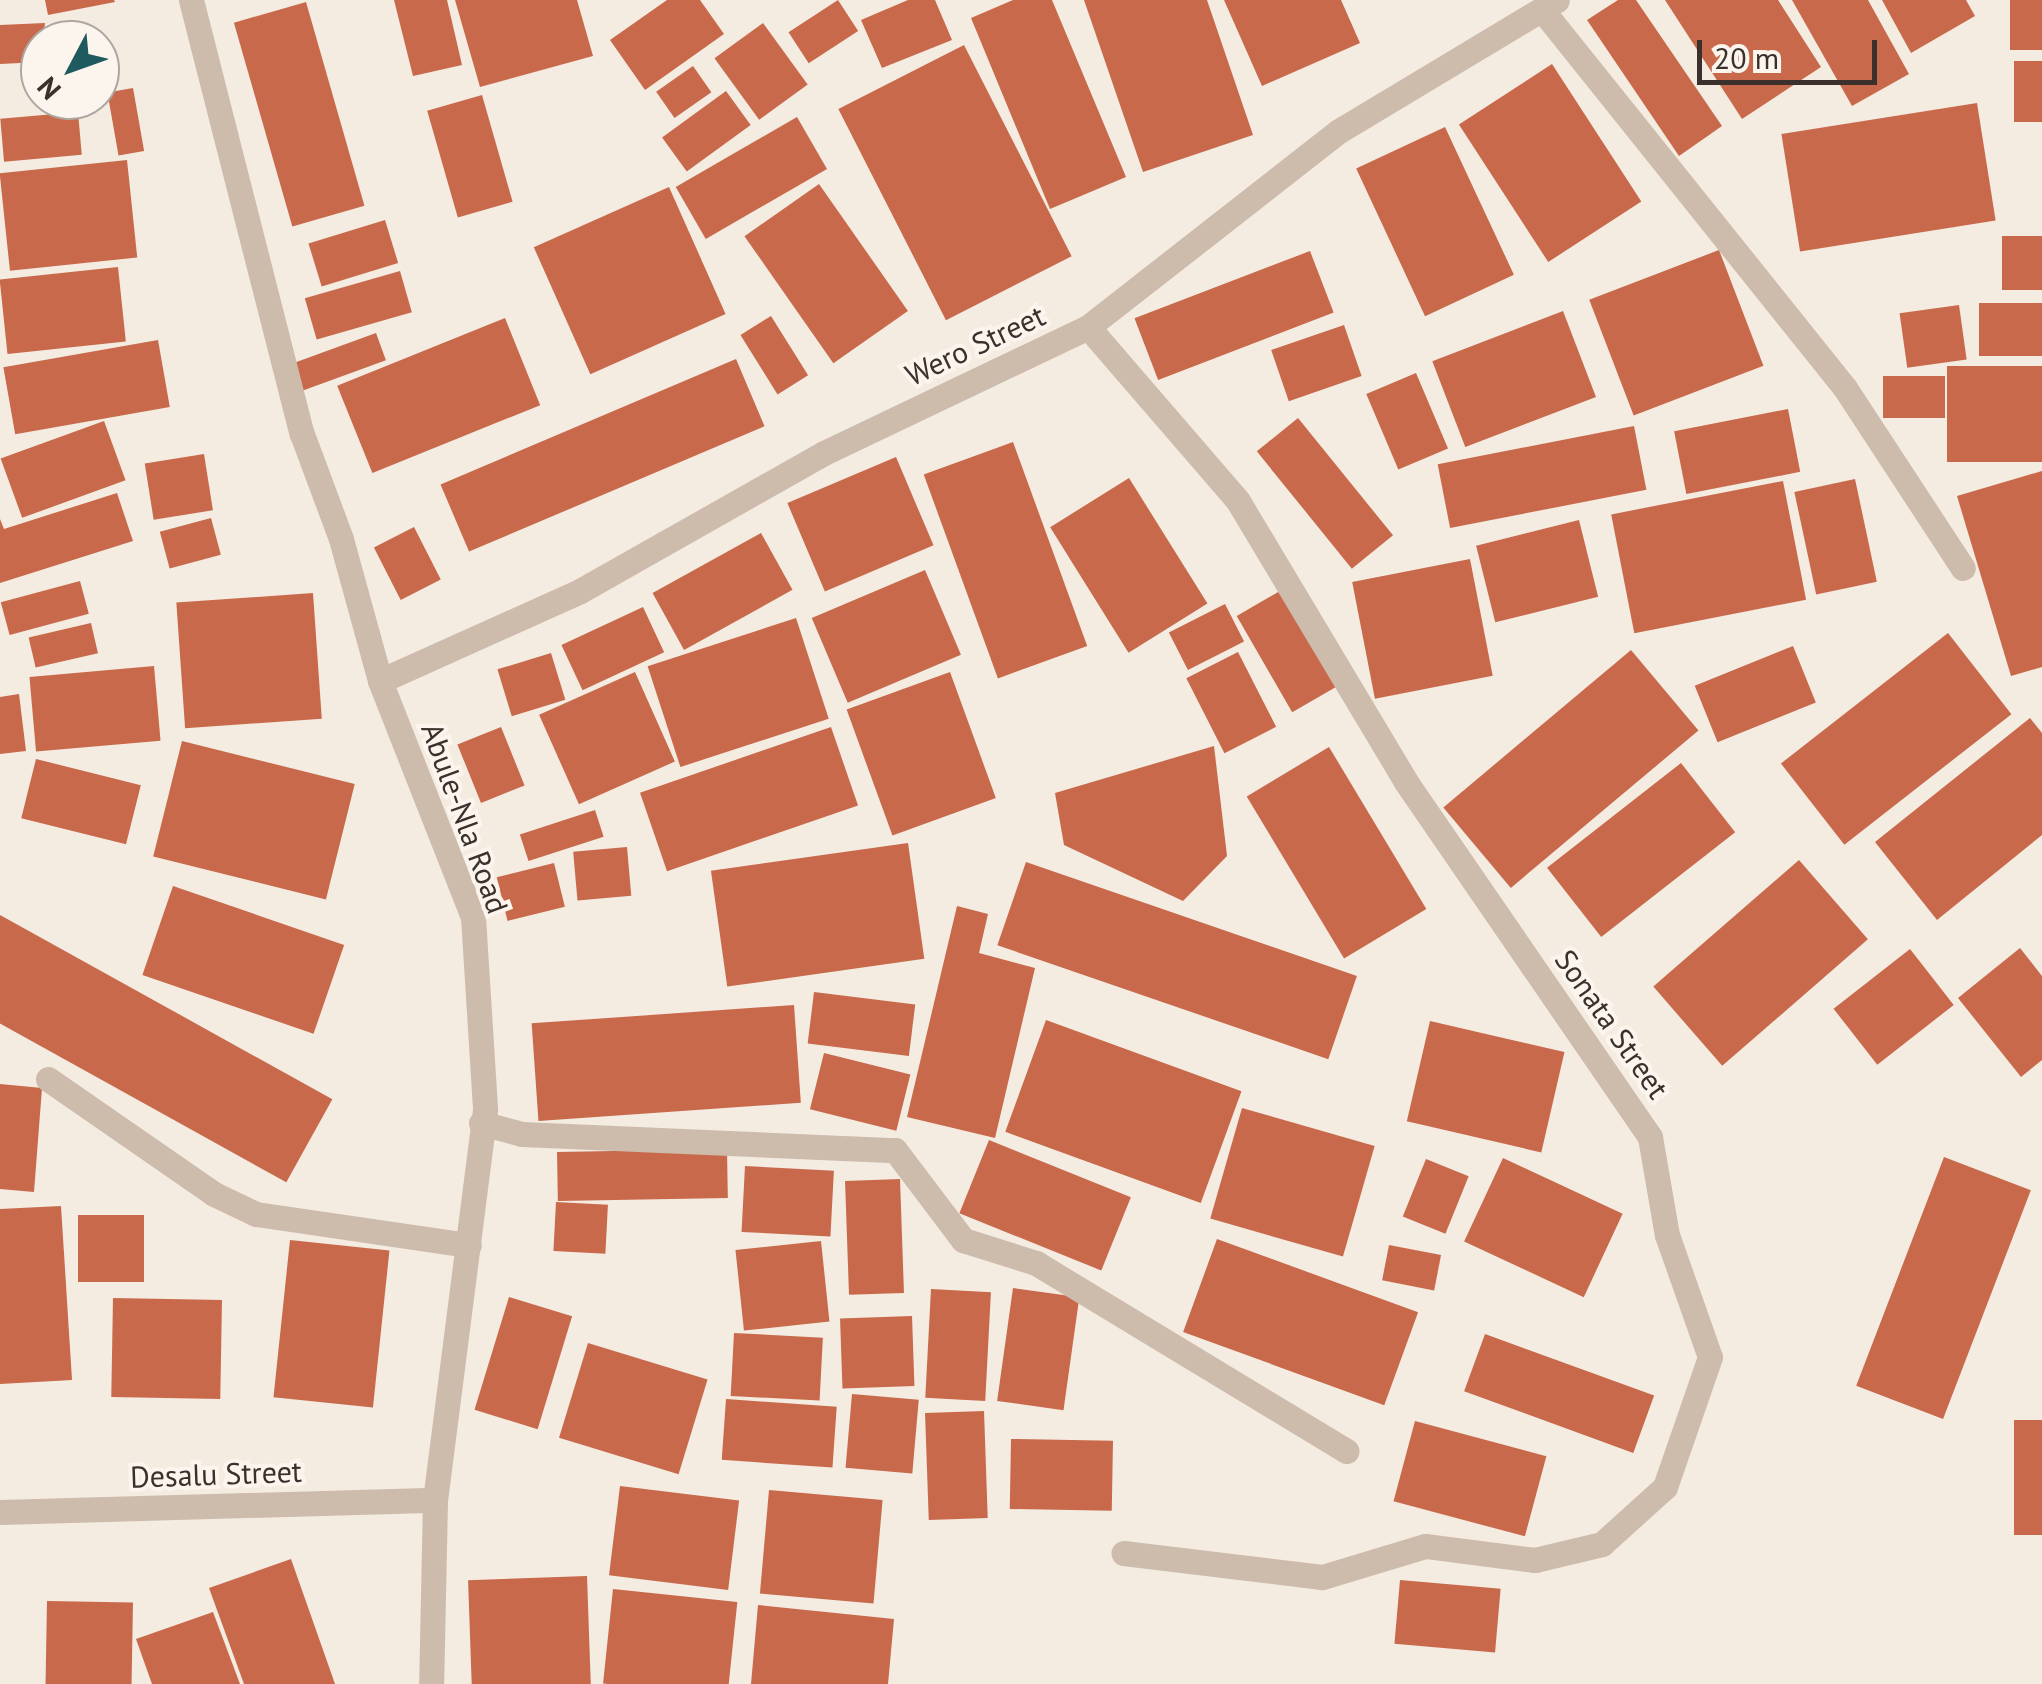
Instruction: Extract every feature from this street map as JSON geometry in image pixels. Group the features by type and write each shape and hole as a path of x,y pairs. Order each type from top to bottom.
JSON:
{"street":[{"name":"Abule-Nla Road","path":"191,0 302,434 341,539 380,682 473,917 485,1110 435,1500 431,1684"},
{"name":"Wero Street","path":"380,682 580,591 824,453 1088,327 1340,130 1550,6"},
{"path":"1550,6 1846,388 1963,568"},
{"name":"Sonata Street","path":"1088,327 1238,501 1406,782 1650,1137 1667,1235 1710,1357 1666,1487 1602,1544 1534,1560 1425,1546 1322,1577 1123,1553"},
{"path":"48,1079 214,1194 256,1214 469,1245"},
{"path":"481,1122 522,1134 895,1150 964,1240 1036,1262 1346,1452"},
{"name":"Desalu Street","path":"0,1512 435,1500"}],"building":[{"path":"45,0 114,0 115,2 48,15"},
{"path":"394,0 447,0 462,65 413,76"},
{"path":"455,0 577,0 593,56 480,87"},
{"path":"667,0 700,0 724,34 645,90 610,40"},
{"path":"838,0 858,31 809,63 789,32"},
{"path":"908,0 935,0 952,40 882,68 861,20"},
{"path":"1013,0 1052,0 1126,177 1050,209 971,18"},
{"path":"1084,0 1207,0 1253,135 1143,172"},
{"path":"1224,0 1341,0 1360,43 1262,86"},
{"path":"1618,0 1636,0 1722,126 1679,156 1587,20"},
{"path":"1665,0 1778,0 1821,67 1742,119"},
{"path":"1792,0 1868,0 1909,74 1852,106"},
{"path":"1882,0 1966,0 1975,16 1911,53"},
{"path":"2010,0 2042,0 2042,50 2010,50"},
{"path":"306,2 364,206 292,226 234,23"},
{"path":"763,23 808,84 759,120 714,58"},
{"path":"20,24 20,63 0,64 0,25"},
{"path":"964,45 1072,256 946,320 838,109"},
{"path":"2014,61 2042,61 2042,122 2014,122"},
{"path":"1552,64 1641,202 1548,262 1459,124"},
{"path":"693,66 711,92 674,118 656,92"},
{"path":"133,88 144,151 119,156 112,120 120,120 120,90"},
{"path":"726,91 751,125 687,171 662,137"},
{"path":"482,95 513,202 458,217 427,111"},
{"path":"1977,103 1996,221 1800,252 1781,134"},
{"path":"797,117 827,169 706,239 676,187"},
{"path":"0,119 79,120 82,155 4,162"},
{"path":"1445,127 1514,275 1425,316 1356,168"},
{"path":"127,160 137,257 10,271 0,173"},
{"path":"819,184 908,311 833,363 744,236"},
{"path":"669,187 726,314 590,374 534,247"},
{"path":"385,220 398,263 322,286 308,243"},
{"path":"2002,236 2042,236 2042,290 2002,290"},
{"path":"1719,250 1763,366 1634,416 1589,300"},
{"path":"1310,251 1334,313 1158,380 1134,318"},
{"path":"118,267 126,342 7,354 0,279"},
{"path":"400,271 412,312 317,340 305,298"},
{"path":"1979,303 2042,303 2042,356 1979,356"},
{"path":"1959,305 1967,359 1907,368 1900,313"},
{"path":"1563,311 1596,397 1465,447 1432,361"},
{"path":"771,316 808,375 778,394 740,335"},
{"path":"505,318 540,405 372,473 337,386"},
{"path":"1344,325 1362,376 1289,401 1271,350"},
{"path":"376,333 386,360 302,391 292,363"},
{"path":"158,340 170,407 15,434 3,367"},
{"path":"736,359 765,426 469,552 441,484"},
{"path":"1947,366 2042,366 2042,462 1947,462"},
{"path":"1416,373 1448,448 1398,470 1366,394"},
{"path":"1883,376 1945,376 1945,418 1883,418"},
{"path":"1788,409 1800,472 1686,494 1674,431"},
{"path":"1298,418 1393,535 1352,569 1257,451"},
{"path":"104,421 126,480 22,518 1,459"},
{"path":"1634,426 1646,490 1450,528 1438,464"},
{"path":"1013,442 1087,646 998,678 924,474"},
{"path":"204,454 213,510 154,520 145,463"},
{"path":"896,457 934,545 825,591 787,503"},
{"path":"2042,471 2042,667 2011,676 1957,496"},
{"path":"1129,478 1207,604 1129,653 1050,527"},
{"path":"1855,479 1877,582 1816,595 1794,492"},
{"path":"1783,481 1806,600 1634,633 1611,514"},
{"path":"117,493 133,541 0,583 0,519 4,529"},
{"path":"211,518 221,555 170,568 160,532"},
{"path":"1579,520 1598,597 1495,622 1476,546"},
{"path":"414,527 441,580 401,600 374,547"},
{"path":"761,533 793,590 684,650 653,593"},
{"path":"1470,559 1493,676 1375,699 1352,582"},
{"path":"925,570 961,655 848,703 812,618"},
{"path":"80,581 89,614 10,635 1,602"},
{"path":"1280,591 1336,687 1292,712 1237,616"},
{"path":"313,593 322,719 185,728 176,603"},
{"path":"1225,604 1244,641 1188,670 1169,633"},
{"path":"643,607 664,652 583,690 561,645"},
{"path":"796,618 829,719 680,767 648,666"},
{"path":"91,623 98,653 36,668 29,637"},
{"path":"1948,633 2011,714 1844,845 1781,764"},
{"path":"1793,646 1816,703 1718,742 1695,686"},
{"path":"1631,650 1698,730 1511,888 1443,807"},
{"path":"1238,652 1276,727 1224,753 1186,678"},
{"path":"551,653 565,700 512,716 497,669"},
{"path":"154,666 161,741 36,752 29,677"},
{"path":"635,672 675,762 579,804 539,715"},
{"path":"950,672 996,798 892,836 847,710"},
{"path":"19,694 26,751 0,754 0,697"},
{"path":"2030,718 2042,733 2042,835 1937,920 1875,842"},
{"path":"501,727 525,785 481,803 457,745"},
{"path":"831,727 858,805 667,871 640,793"},
{"path":"182,741 355,784 326,900 153,856"},
{"path":"1214,746 1227,856 1183,901 1064,845 1055,793"},
{"path":"1329,747 1426,909 1344,958 1247,796"},
{"path":"36,759 141,785 126,844 21,818"},
{"path":"1681,763 1735,832 1601,937 1547,868"},
{"path":"595,810 604,837 529,861 520,834"},
{"path":"908,843 924,959 727,987 711,871"},
{"path":"627,847 631,896 577,901 573,852"},
{"path":"1799,860 1868,939 1722,1066 1653,987"},
{"path":"1026,862 1357,976 1328,1059 997,945"},
{"path":"554,863 565,907 508,921 497,877"},
{"path":"173,886 344,945 314,1034 142,975"},
{"path":"957,906 988,914 979,953 1035,968 995,1138 907,1117"},
{"path":"0,915 332,1099 286,1182 0,1024"},
{"path":"2020,948 2042,976 2042,1060 2021,1077 1958,998"},
{"path":"1910,949 1954,1005 1877,1065 1834,1009"},
{"path":"814,992 915,1004 909,1056 808,1044"},
{"path":"794,1005 801,1103 538,1121 532,1023"},
{"path":"1046,1020 1241,1091 1201,1203 1005,1132"},
{"path":"1430,1021 1564,1052 1541,1152 1407,1121"},
{"path":"824,1053 910,1075 896,1131 810,1109"},
{"path":"0,1084 42,1088 34,1192 0,1189"},
{"path":"1242,1108 1375,1146 1343,1257 1210,1219"},
{"path":"989,1140 1131,1197 1101,1271 959,1213"},
{"path":"727,1149 728,1198 558,1201 557,1152"},
{"path":"1944,1157 2031,1190 1943,1419 1856,1386"},
{"path":"1503,1158 1623,1214 1584,1297 1464,1241"},
{"path":"1426,1159 1469,1176 1445,1234 1403,1216"},
{"path":"745,1166 834,1171 830,1237 742,1232"},
{"path":"900,1179 904,1293 849,1295 845,1181"},
{"path":"556,1202 608,1205 605,1254 553,1251"},
{"path":"61,1206 72,1380 0,1384 0,1209"},
{"path":"78,1215 144,1215 144,1282 78,1282"},
{"path":"1217,1239 1418,1312 1384,1405 1183,1332"},
{"path":"290,1240 389,1250 373,1408 273,1397"},
{"path":"821,1241 829,1322 744,1331 735,1250"},
{"path":"1389,1245 1441,1255 1434,1290 1382,1280"},
{"path":"1013,1288 1079,1297 1063,1410 997,1401"},
{"path":"931,1289 991,1292 985,1401 925,1398"},
{"path":"509,1297 572,1316 538,1429 475,1410"},
{"path":"113,1298 222,1300 220,1399 111,1397"},
{"path":"912,1316 914,1386 842,1388 840,1319"},
{"path":"734,1333 823,1338 820,1401 731,1396"},
{"path":"1485,1334 1654,1396 1633,1453 1464,1391"},
{"path":"588,1343 708,1380 679,1474 559,1438"},
{"path":"852,1394 919,1400 912,1474 846,1468"},
{"path":"726,1399 837,1407 832,1468 722,1460"},
{"path":"984,1411 988,1518 929,1520 925,1413"},
{"path":"2014,1420 2042,1420 2042,1535 2014,1535"},
{"path":"1415,1421 1546,1456 1525,1536 1394,1501"},
{"path":"1011,1439 1113,1441 1112,1511 1010,1509"},
{"path":"620,1486 739,1501 728,1590 609,1575"},
{"path":"769,1490 883,1500 874,1604 760,1594"},
{"path":"291,1559 335,1684 244,1684 209,1588"},
{"path":"587,1576 591,1684 472,1684 468,1580"},
{"path":"1400,1580 1501,1589 1495,1653 1394,1644"},
{"path":"613,1589 737,1602 729,1684 603,1683"},
{"path":"47,1601 133,1603 132,1684 46,1684"},
{"path":"758,1605 894,1619 888,1684 751,1684"},
{"path":"213,1612 240,1684 152,1684 136,1639"}]}
